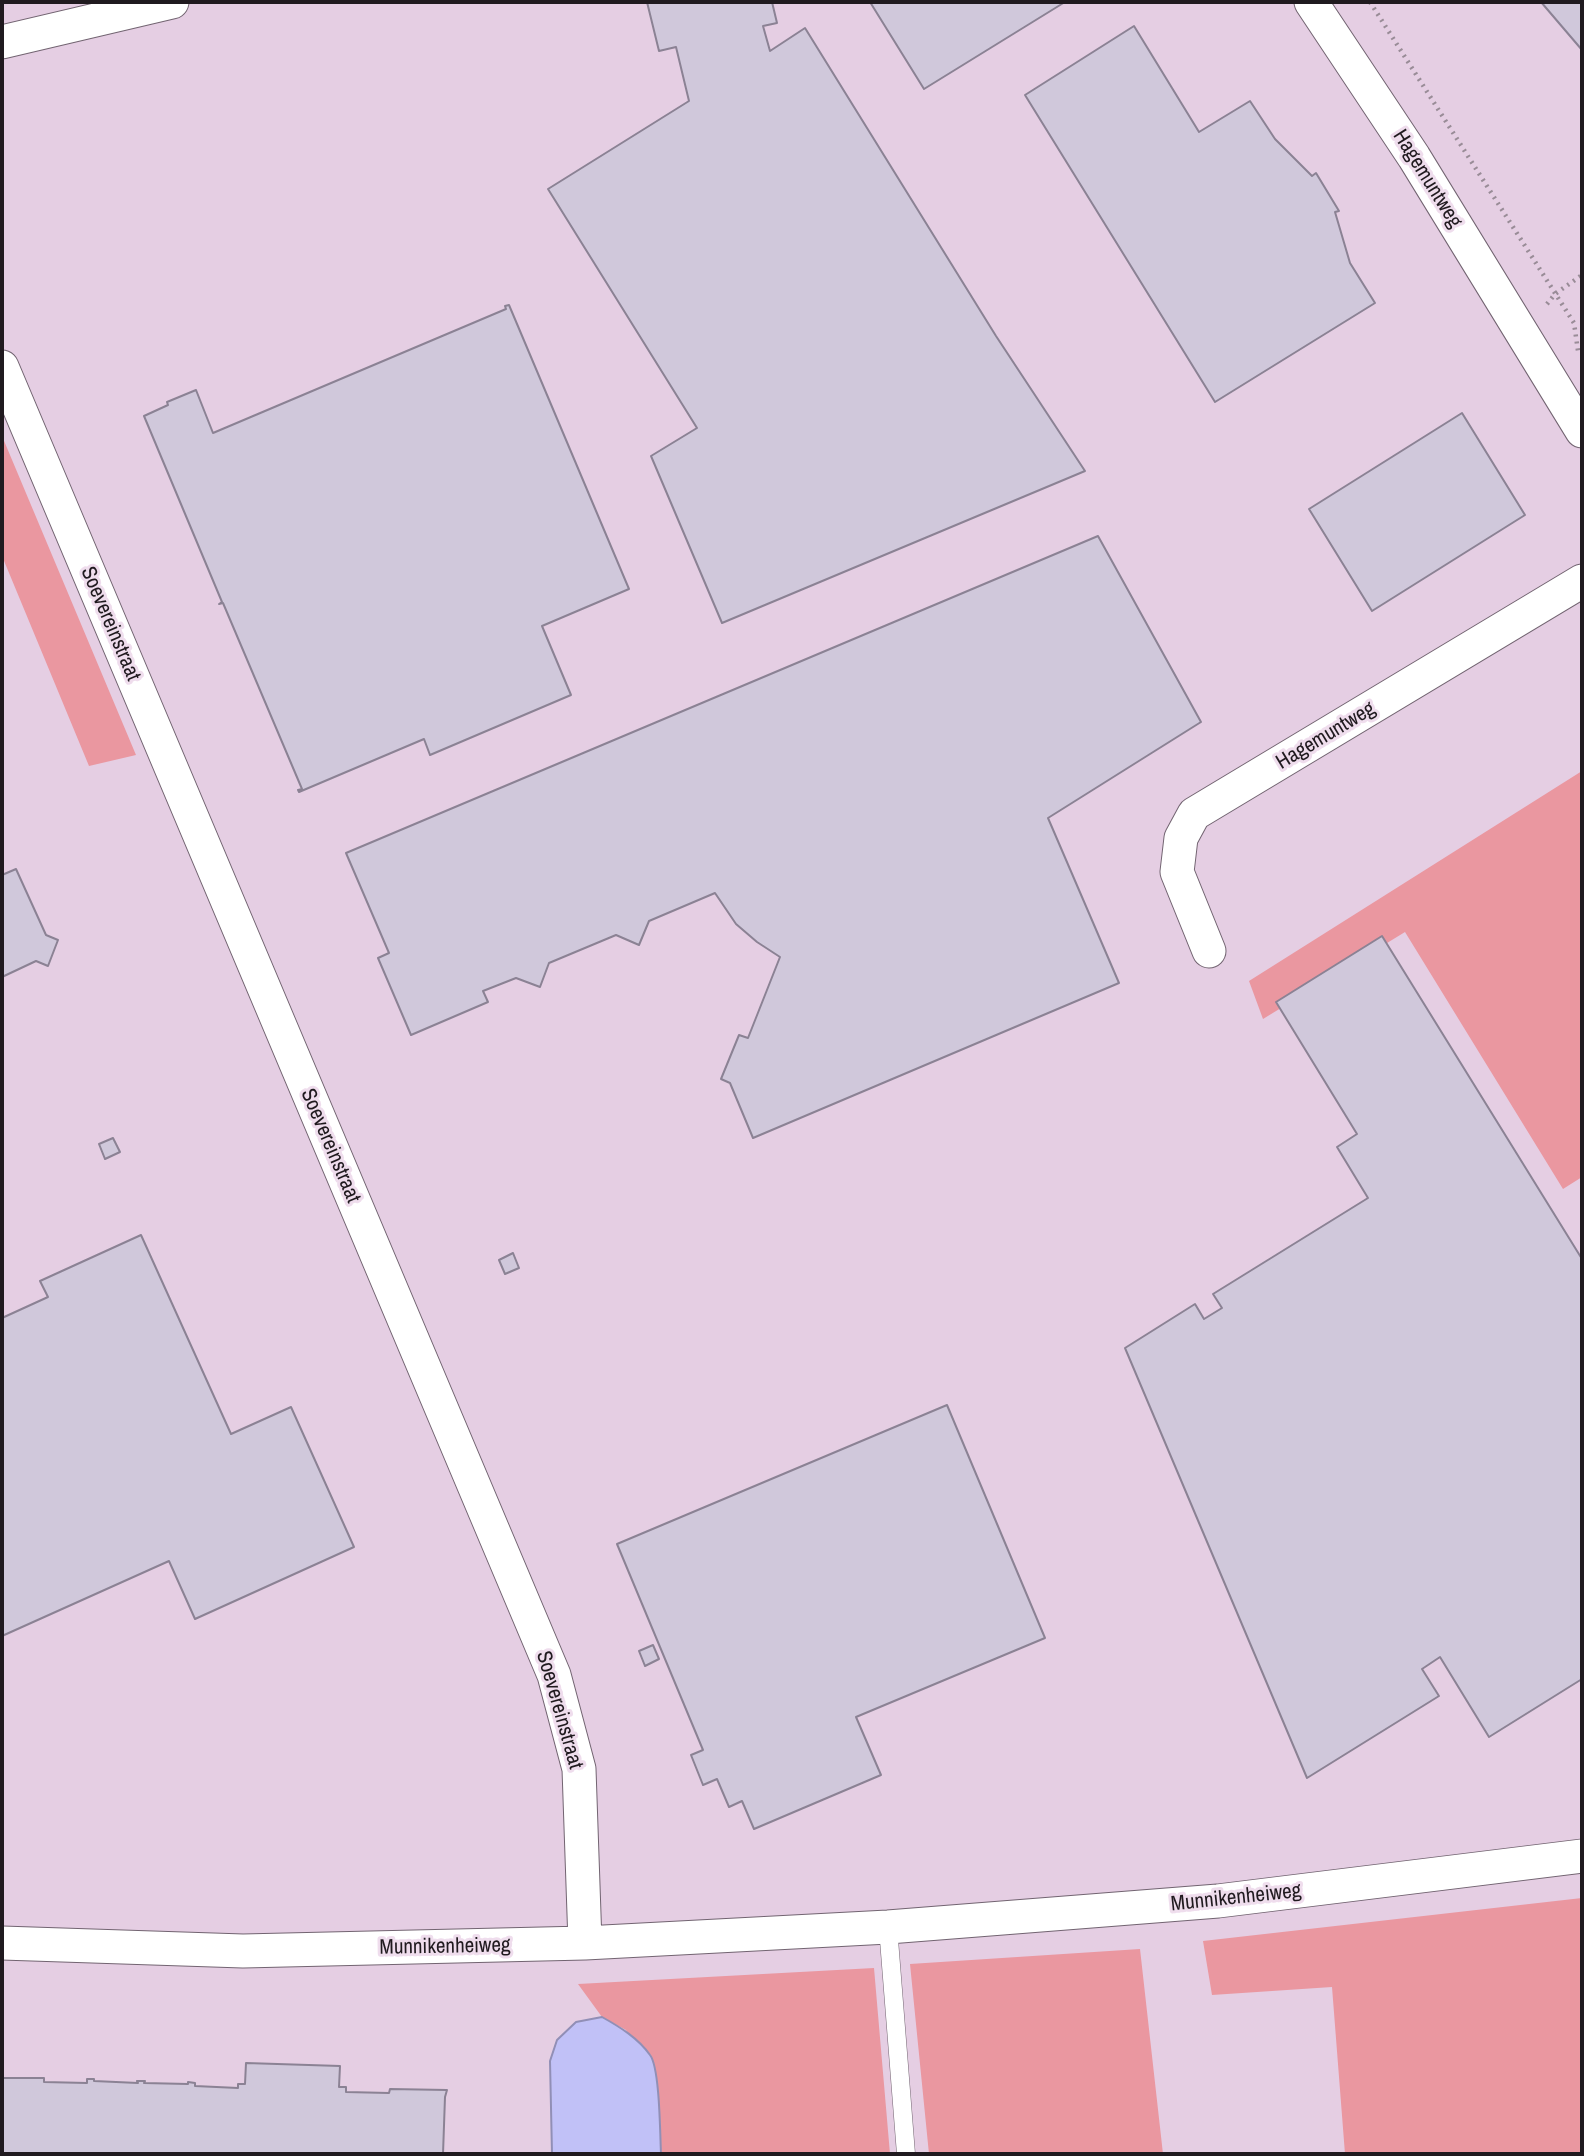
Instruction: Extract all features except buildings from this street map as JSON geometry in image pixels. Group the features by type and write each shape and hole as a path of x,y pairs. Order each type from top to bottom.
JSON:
{"street":[{"path":"2,42 172,2"},
{"name":"Hagemuntweg","path":"1311,2 1414,157 1582,431"},
{"name":"Soevereinstraat","path":"2,367 554,1675 579,1769 584,1943"},
{"name":"Hagemuntweg","path":"1209,951 1177,872 1181,838 1194,814 1582,581"},
{"name":"Munnikenheiweg","path":"2,1943 243,1951 584,1943 888,1927 1218,1901 1582,1856"}],"lane":[{"path":"888,1927 906,2154"}],"path":[{"path":"1370,2 1555,295"}],"shaded area":[{"path":"2,2 1582,2 1582,2154 2,2154"},
{"path":"2,436 136,755 89,766 2,556"},
{"path":"1582,771 1582,1177 1563,1189 1405,932 1263,1019 1249,981"},
{"path":"1582,1898 1582,2154 1345,2154 1332,1987 1212,1995 1203,1941"},
{"path":"1140,1949 1163,2154 929,2154 910,1964"},
{"path":"874,1968 890,2154 661,2154 659,2108 626,2030 602,2017 578,1984"}],"water":[{"path":"602,2017 634,2038 650,2055 658,2087 661,2154 552,2154 550,2061 557,2040 576,2022"}]}
